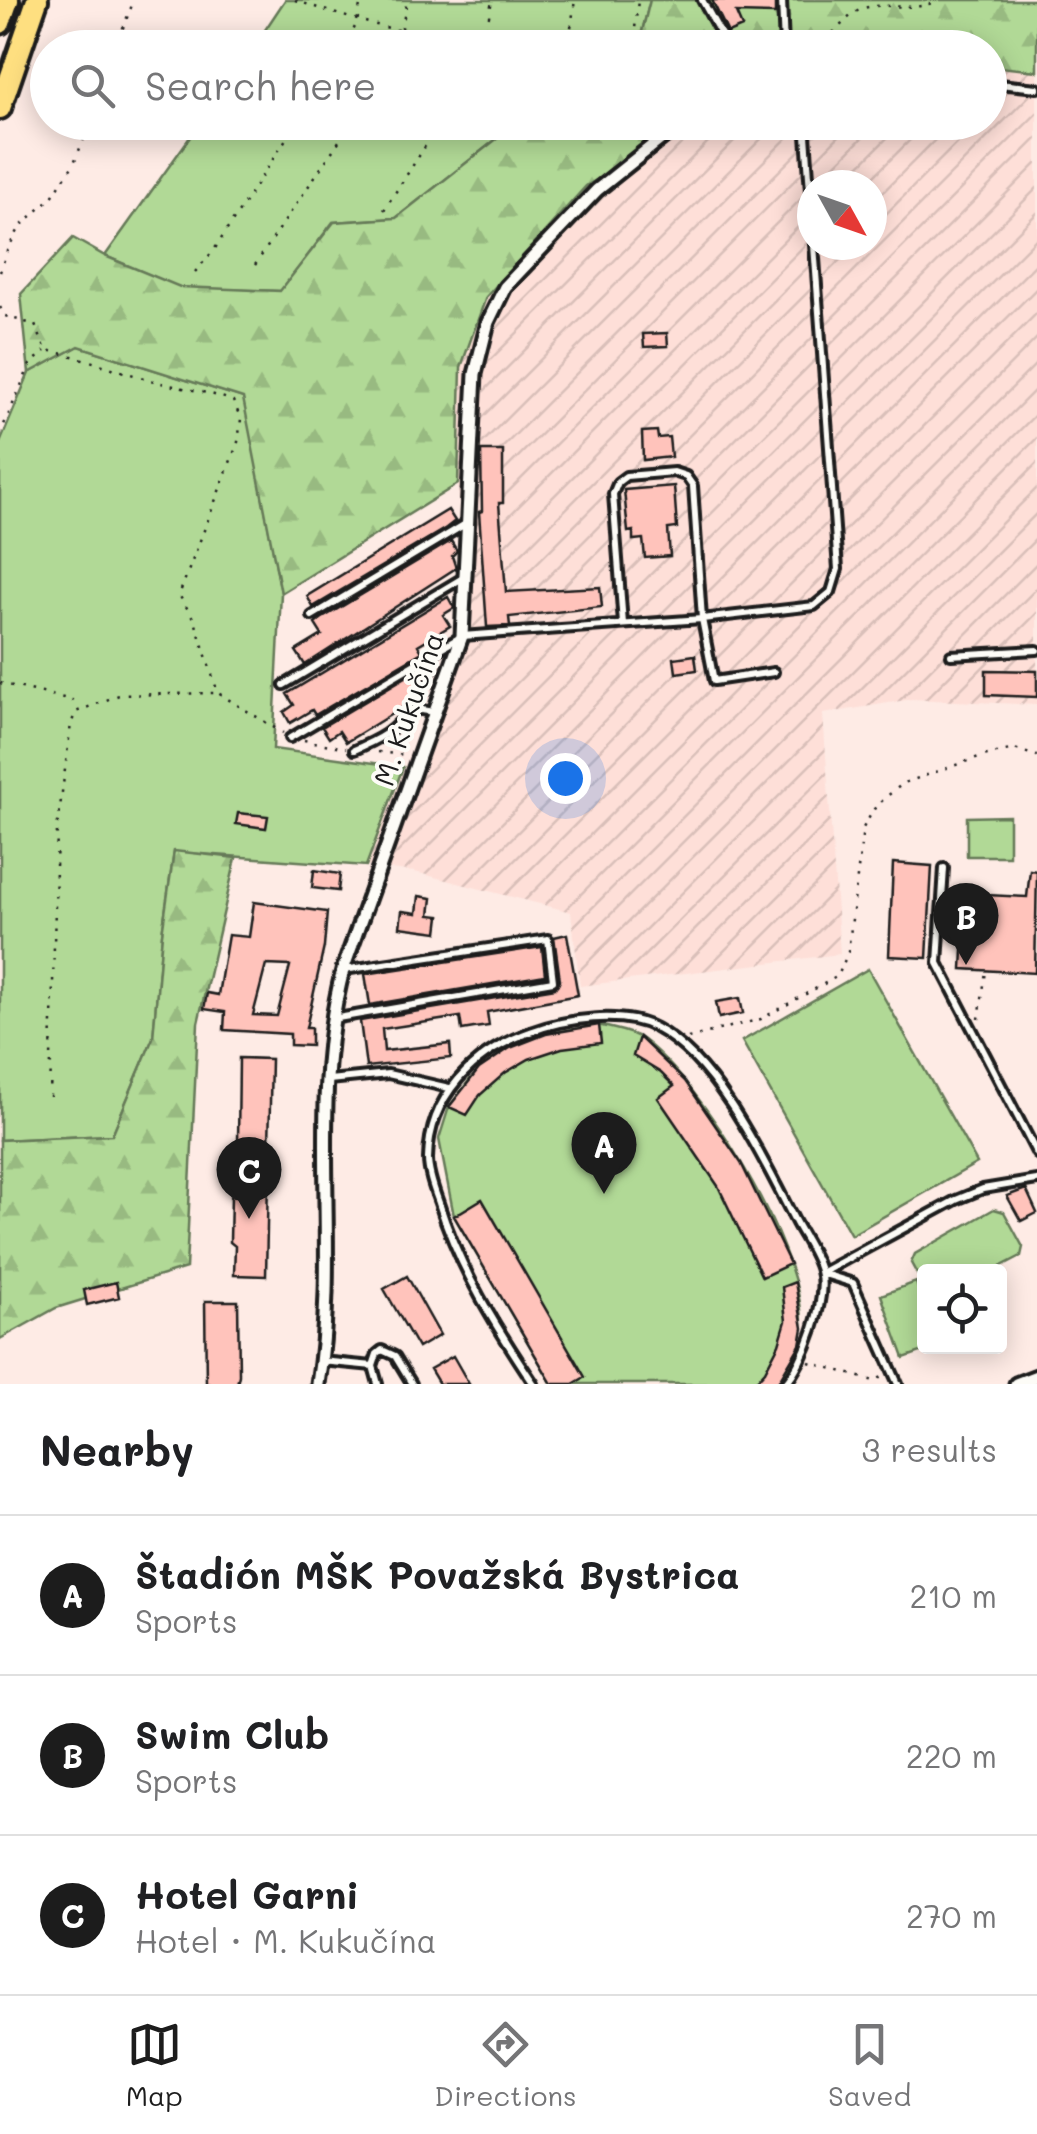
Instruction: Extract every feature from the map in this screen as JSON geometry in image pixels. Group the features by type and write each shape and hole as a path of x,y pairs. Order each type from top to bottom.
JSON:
{"highway":[{"path":"0,24 8,0"},
{"path":"0,108 37,0"}],"street":[{"name":"M. Kukučína","path":"318,1384 326,1301 331,1019 343,970 462,636 475,374 481,342 498,298 597,190 660,140"},
{"path":"1016,1384 1037,1376"}],"lane":[{"path":"702,0 718,30"},
{"path":"782,0 784,30"},
{"path":"1007,84 1037,88"},
{"path":"806,140 808,170"},
{"path":"290,738 462,636 702,619 814,606 832,592 838,569 815,260"},
{"path":"623,625 613,494 626,476 674,472 686,476 693,486 702,619 714,681 774,672"},
{"path":"312,616 468,522"},
{"path":"284,686 467,576"},
{"path":"951,655 1037,650"},
{"path":"354,750 375,741 412,710 421,708 435,714"},
{"path":"944,868 938,963 1037,1154"},
{"path":"331,1019 553,980 548,939 343,970"},
{"path":"534,1384 468,1276 446,1226 428,1160 439,1104 449,1088 485,1054 514,1037 551,1024 628,1019 655,1027 679,1045 732,1107 821,1273 813,1328 803,1360 786,1384"},
{"path":"329,1080 388,1074 449,1088"},
{"path":"821,1273 956,1200 983,1189 1037,1180"},
{"path":"821,1273 853,1284 898,1384"},
{"path":"378,1384 373,1366 377,1354 387,1351 395,1356 412,1384"},
{"path":"321,1361 373,1366"}],"path":[{"path":"122,30 134,0"},
{"path":"295,0 386,30"},
{"path":"353,30 361,0"},
{"path":"402,30 407,0"},
{"path":"486,30 492,0"},
{"path":"571,30 576,0"},
{"path":"635,30 638,0"},
{"path":"838,30 851,15 864,8 892,4 910,8 928,6 937,0"},
{"path":"0,272 21,226 52,197 73,166 83,140"},
{"path":"195,272 214,250 285,140"},
{"path":"255,265 340,140"},
{"path":"384,210 429,140"},
{"path":"0,307 5,316 35,325 46,350"},
{"path":"0,434 30,365 46,350"},
{"path":"46,350 80,356 157,382 209,391 232,401 241,418 238,442 179,594 194,621 218,693"},
{"path":"0,683 72,700 76,712 56,830 50,1097"},
{"path":"76,712 119,695 218,693 290,738 404,754 418,761"},
{"path":"679,1045 703,1032 761,1019 838,976 848,952 864,828 887,796 904,783 979,757 1014,749 1037,756"},
{"path":"976,1038 986,971"},
{"path":"803,1360 874,1382 893,1372"}],"shaded area":[{"path":"1007,68 1037,71 1037,705 912,699 823,714 840,954 580,986 571,912 415,872 366,866 458,630 462,567 458,484 461,367 486,297 586,186 664,140 1007,140"}],"green space":[{"path":"285,0 650,0 642,30 265,30"},
{"path":"650,0 1037,0 1037,71 1007,68 1007,30 642,30"},
{"path":"188,140 495,140 396,218 333,222 281,291 180,288 105,256"},
{"path":"495,140 664,140 586,186 486,297 461,367 458,484 281,593 243,398 79,346 29,373 21,294 73,238 105,256 180,287 280,291 334,222 396,218"},
{"path":"79,346 244,398 281,593 273,749 403,767 366,866 174,852 153,1038 112,1135 0,1140 0,443 29,373"},
{"path":"1009,816 1009,856 967,856 967,817"},
{"path":"174,851 236,858 198,1023 186,1268 56,1308 0,1339 0,1140 112,1135 153,1038"},
{"path":"868,969 977,1163 851,1235 742,1041"},
{"path":"599,1025 638,1036 667,1061 720,1128 767,1210 797,1288 802,1321 796,1355 777,1384 552,1384 454,1216 439,1139 449,1107 470,1079 501,1053 537,1035"},
{"path":"994,1209 1004,1212 1023,1247 1021,1256 1006,1264 917,1264 917,1274 911,1263 915,1254"},
{"path":"916,1282 917,1353 904,1358 881,1295"}],"building":[{"path":"712,0 775,0 775,14 736,13 742,27 727,30"},
{"path":"667,333 668,346 644,347 643,334"},
{"path":"657,431 658,438 669,437 671,457 643,460 642,432"},
{"path":"481,451 503,451 503,503 499,503 506,592 600,587 602,607 509,617 510,626 487,627 479,512"},
{"path":"674,486 677,528 668,529 670,556 645,558 643,539 633,540 633,531 628,532 624,490"},
{"path":"448,510 455,521 446,528 313,607 307,596"},
{"path":"451,541 457,551 452,556 456,568 305,665 296,651 322,635 315,624"},
{"path":"448,597 454,608 443,615 450,626 418,645 422,652 315,715 312,710 290,723 284,712 294,705 287,694"},
{"path":"695,655 697,670 676,673 674,658"},
{"path":"431,662 437,672 422,681 426,693 346,742 339,731 329,738 322,727"},
{"path":"986,670 1037,671 1037,697 986,695"},
{"path":"238,813 268,816 266,828 236,824"},
{"path":"893,863 932,866 927,958 889,956"},
{"path":"314,870 340,874 338,891 312,888"},
{"path":"1030,870 1037,871 1035,973 962,969 966,894 1027,897"},
{"path":"419,896 432,898 430,915 440,916 438,932 400,927 402,911 417,913"},
{"path":"254,902 327,912 324,947 306,1028 311,1028 311,1046 290,1045 290,1034 224,1030 225,1012 204,1009 207,993 218,995 228,935 249,937","holes":["266,965 290,966 277,1016 253,1015"]},
{"path":"567,934 578,995 487,1012 489,1026 462,1030 460,1017 382,1029 384,1051 450,1044 451,1058 366,1067 360,1021 555,988 560,980 554,937"},
{"path":"542,947 545,975 370,1005 365,974"},
{"path":"740,998 743,1013 719,1018 716,1002"},
{"path":"599,1025 601,1043 562,1048 529,1059 480,1095 467,1115 449,1107 479,1069 510,1048 546,1034"},
{"path":"639,1037 685,1081 741,1163 790,1264 762,1277 718,1186 658,1098 674,1086 633,1056"},
{"path":"239,1058 271,1059 269,1146 238,1145"},
{"path":"236,1175 268,1176 266,1276 234,1275 235,1246 230,1242 231,1196 236,1196"},
{"path":"1026,1189 1037,1213 1021,1221 1007,1196"},
{"path":"482,1199 585,1377 573,1384 552,1384 454,1216"},
{"path":"407,1276 440,1335 418,1348 384,1289"},
{"path":"116,1282 119,1297 87,1305 84,1290"},
{"path":"795,1282 803,1328 800,1345 777,1384 753,1384 765,1371 786,1321 782,1287"},
{"path":"205,1301 238,1301 237,1384 206,1384"},
{"path":"453,1356 469,1384 439,1384 430,1369"}],"place":[{"name":"Swim Club","path":"966,965"},
{"name":"Štadión MŠK Považská Bystrica","path":"604,1194"},
{"name":"Hotel Garni","path":"249,1219"}]}
